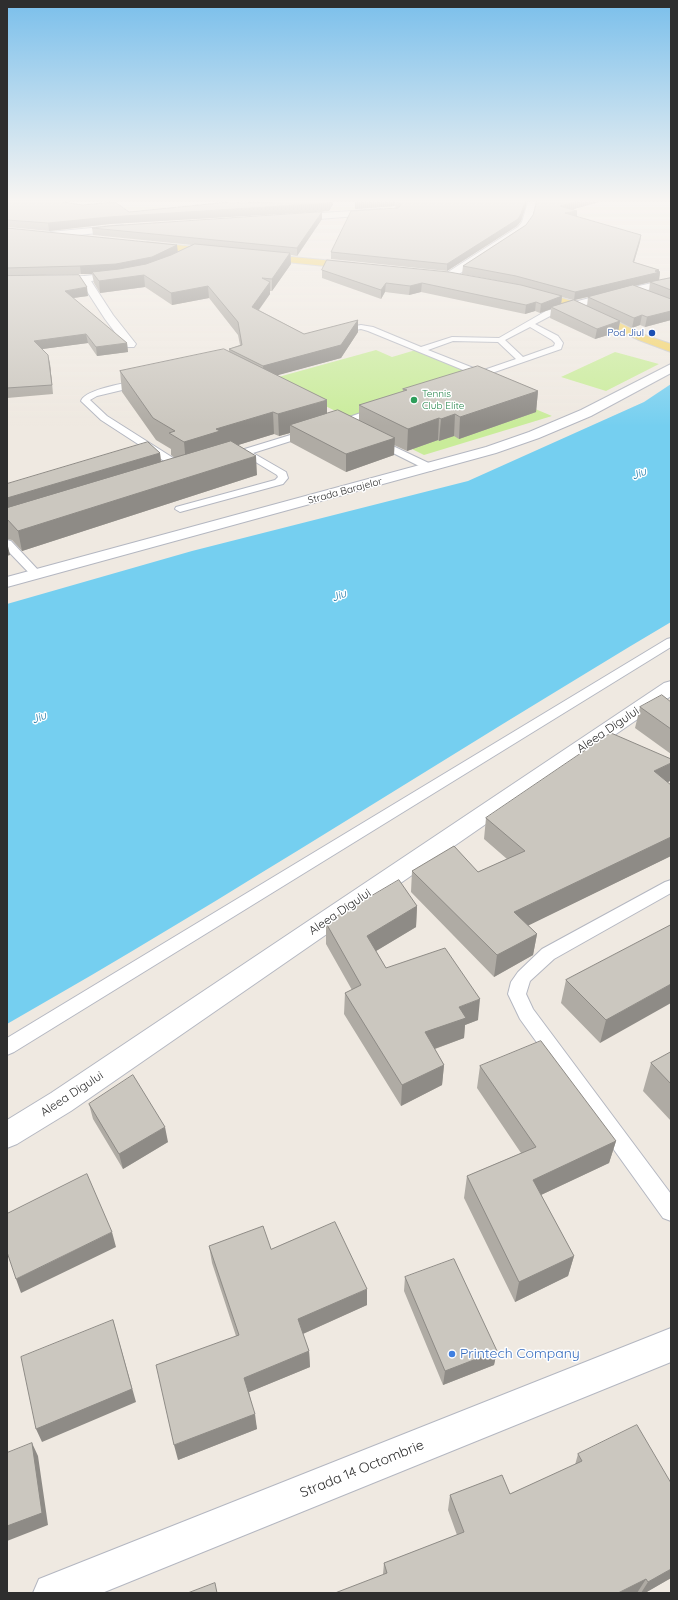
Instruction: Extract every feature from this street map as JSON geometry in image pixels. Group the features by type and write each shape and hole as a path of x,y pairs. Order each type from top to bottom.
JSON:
{"main road":[{"path":"451,277 462,278"},
{"path":"521,290 574,305 643,338 670,357"}],"street":[{"path":"7,280 84,279 106,277"},
{"path":"84,279 109,317 130,344"},
{"path":"574,305 671,282"},
{"path":"633,290 671,305"},
{"name":"Strada Barajelor","path":"7,582 431,468 491,450 551,429 605,404 670,357"},
{"name":"Aleea Digului","path":"7,1135 61,1102 671,687"},
{"name":"Strada 14 Octombrie","path":"53,1593 671,1345"}],"lane":[{"path":"422,349 452,339 500,340 549,313 574,305"},
{"path":"467,379 558,347 559,343 555,338 530,324"},
{"path":"332,333 361,327 370,329 497,380"},
{"path":"500,340 522,360"},
{"path":"147,382 94,394 86,398 85,401 104,418 188,468 170,474"},
{"path":"222,458 321,429 384,408"},
{"path":"326,416 353,430"},
{"path":"368,437 431,468"},
{"path":"180,509 279,482 283,478 282,474 244,452"},
{"path":"7,543 36,574"},
{"path":"7,1046 671,642"},
{"path":"671,886 548,954 520,980 517,994 526,1014 671,1211"}],"green space":[{"name":"Tennis Club Elite","path":"419,349 493,380 478,385 552,416 424,455 271,379 376,350 392,357"},
{"path":"615,352 659,364 606,391 561,377"}],"water":[{"name":"Jiu","path":"671,384 671,622 505,722 174,926 7,1024 7,604 192,551 468,481 644,402"}],"building":[{"path":"7,277 80,277 87,287 65,291 127,343 96,347 86,334 34,341 48,355 52,385 7,388"},
{"path":"96,277 131,277 99,281"},
{"path":"147,277 274,277 272,279 262,278 270,282 252,307 304,334 358,320 341,345 263,366 229,349 242,345 238,322 208,286 171,293"},
{"path":"342,277 475,277 521,285 562,296 541,304 536,302 526,305 422,283 410,286 386,283 381,290"},
{"path":"518,277 640,277 575,292"},
{"path":"671,278 671,290 650,282"},
{"path":"633,285 671,299 671,311 647,317 642,315 634,318 588,297"},
{"path":"574,300 620,321 597,329 551,307"},
{"path":"224,349 327,400 278,414 273,412 216,429 220,431 184,442 169,433 175,431 153,418 120,371"},
{"path":"478,366 538,391 460,417 455,414 408,429 359,405 407,390 403,389"},
{"path":"338,410 395,438 346,454 290,425"},
{"path":"231,441 256,456 18,531 7,519 7,508"},
{"path":"148,442 160,453 7,498 7,484"},
{"path":"662,695 671,702 671,729 640,707"},
{"path":"611,733 671,759 671,763 654,771 671,785 671,837 514,912 537,934 497,955 412,871 454,846 478,872 525,851 486,818"},
{"path":"399,880 417,906 367,936 386,968 445,948 480,999 459,1007 466,1018 425,1032 444,1065 402,1085 345,993 361,985 326,923"},
{"path":"671,925 671,984 606,1020 566,980"},
{"path":"541,1041 616,1141 533,1180 574,1256 519,1282 467,1176 536,1147 480,1066"},
{"path":"671,1052 671,1084 651,1063"},
{"path":"133,1075 165,1127 119,1154 89,1104"},
{"path":"87,1174 112,1232 16,1279 7,1252 7,1214"},
{"path":"335,1222 367,1289 298,1319 309,1351 244,1378 255,1414 174,1445 156,1365 239,1335 209,1246 263,1226 271,1249"},
{"path":"454,1259 497,1351 445,1371 405,1277"},
{"path":"113,1320 132,1389 36,1429 21,1357"},
{"path":"637,1425 671,1483 671,1569 648,1582 646,1579 618,1593 335,1593 387,1573 384,1563 464,1532 450,1495 502,1475 510,1494 582,1461 578,1454"},
{"path":"32,1443 42,1513 7,1526 7,1453"},
{"path":"215,1583 217,1593 188,1593"}],"place":[{"name":"Pod Jiul","path":"652,333"},
{"name":"Tennis Club Elite","path":"414,400"},
{"name":"Printech Company","path":"452,1354"}]}
